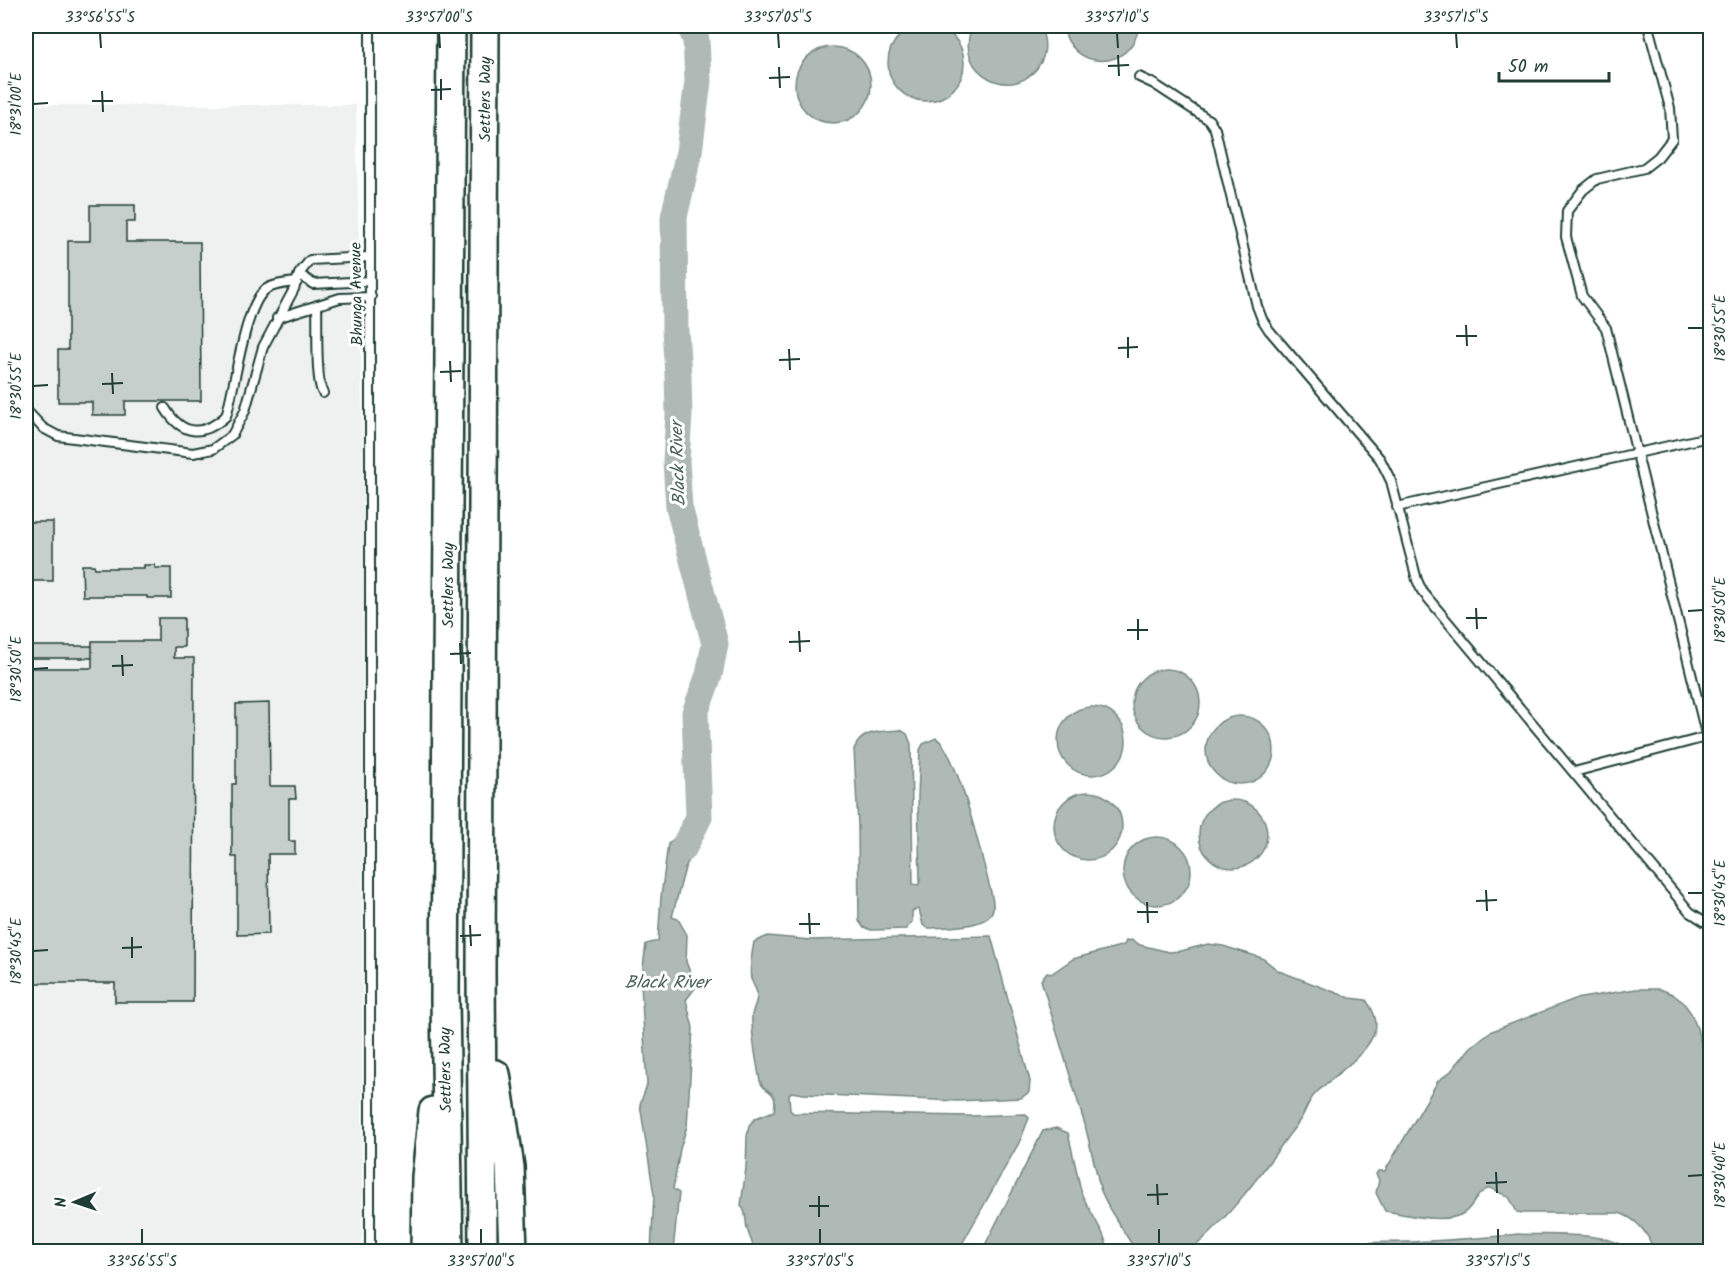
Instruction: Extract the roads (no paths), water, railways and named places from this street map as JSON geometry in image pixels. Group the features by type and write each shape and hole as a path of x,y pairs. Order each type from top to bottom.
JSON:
{"highway":[{"name":"Settlers Way","path":"449,1251 445,999 451,26"},
{"name":"Settlers Way","path":"483,1251 481,972 485,26"},
{"path":"481,972 510,1167 514,1245"},
{"path":"426,1251 426,1177 445,999"}],"lane":[{"name":"Bhunga Avenue","path":"370,26 370,1251"},
{"path":"1648,26 1670,108 1672,139 1658,157 1644,168 1597,179 1583,190 1567,211 1566,237 1582,296 1606,328 1709,736 1710,750"},
{"path":"1139,77 1154,84 1209,120 1215,129 1262,319 1380,459 1391,481 1417,580 1422,591 1690,912 1710,925"},
{"path":"26,410 43,428 58,436 193,453 213,449 232,435 245,411 263,347 298,278 310,260 369,257"},
{"path":"165,408 177,424 186,430 208,429 226,416 256,303 266,289 298,278 313,284 370,281"},
{"path":"277,318 340,298 371,297"},
{"path":"317,305 319,377 320,389 323,393"},
{"path":"1397,507 1637,452 1704,438 1710,440"},
{"path":"1574,772 1709,736"}],"water":[{"path":"919,25 933,25 947,31 958,42 964,56 961,78 953,90 933,101 919,101 905,95 894,84 888,70 888,56 894,42 905,31"},
{"path":"973,26 1040,26 1045,44 1041,62 1030,75 1017,82 1003,83 989,78 978,70 971,58 968,43"},
{"path":"1063,26 1139,26 1134,41 1125,52 1114,58 1101,60 1089,58 1077,52 1068,41"},
{"path":"826,47 840,47 854,53 865,64 871,78 868,100 860,112 840,123 826,123 812,117 801,106 795,92 795,78 801,64 812,53"},
{"path":"1166,669 1179,672 1190,679 1197,690 1200,703 1197,716 1190,727 1179,734 1166,737 1153,734 1142,727 1135,716 1132,703 1135,690 1142,679 1153,672"},
{"path":"1092,707 1105,709 1116,717 1124,728 1126,741 1124,754 1116,765 1105,773 1092,775 1079,773 1068,765 1060,754 1058,741 1060,728 1068,717 1079,709"},
{"path":"1240,716 1253,719 1264,726 1271,737 1274,750 1271,763 1264,774 1253,781 1240,784 1227,781 1216,774 1209,763 1206,750 1209,737 1216,726 1227,719"},
{"path":"901,730 907,734 911,744 913,884 918,885 920,882 918,797 920,750 923,744 936,738 953,763 961,785 991,892 993,910 982,921 963,926 928,928 923,925 919,909 912,911 912,922 906,929 871,930 863,927 859,921 854,749 867,735"},
{"path":"1081,792 1095,792 1107,797 1117,807 1122,826 1117,845 1107,855 1095,860 1081,860 1069,855 1059,845 1054,833 1054,819 1059,807 1069,797"},
{"path":"1233,800 1246,803 1257,810 1264,821 1267,834 1264,847 1257,858 1246,865 1233,868 1220,865 1209,858 1202,847 1199,834 1202,821 1209,810 1220,803"},
{"name":"Black River","path":"699,817 705,827 685,868 672,917 678,919 687,935 686,962 696,987 686,1000 693,1028 687,1126 680,1149 673,1189 679,1193 673,1251 651,1251 654,1195 640,1104 647,1085 641,984 646,944 658,941 668,844"},
{"path":"1157,837 1170,840 1181,847 1188,858 1191,871 1188,884 1181,895 1170,902 1157,905 1144,902 1133,895 1126,884 1123,871 1126,858 1133,847 1144,840"},
{"path":"768,936 810,940 991,936 1030,1081 1029,1092 1021,1098 957,1101 791,1092 789,1095 790,1110 793,1113 971,1116 1026,1114 1029,1118 1020,1141 958,1251 754,1251 741,1205 747,1137 749,1125 756,1118 774,1111 775,1103 772,1094 760,1082 752,1023 757,993 751,979 751,965 754,942"},
{"path":"1131,940 1140,945 1169,952 1208,944 1223,946 1262,958 1279,971 1350,998 1366,1000 1375,1018 1375,1030 1366,1048 1314,1096 1254,1182 1230,1211 1190,1251 1136,1251 1110,1210 1101,1191 1085,1125 1041,980 1047,972 1051,974 1073,959 1124,945 1126,941"},
{"path":"1636,989 1660,989 1672,994 1683,1002 1691,1013 1697,1028 1710,1078 1710,1251 1654,1251 1649,1238 1641,1228 1632,1219 1619,1213 1517,1212 1509,1197 1490,1188 1482,1192 1464,1213 1447,1218 1425,1218 1385,1211 1376,1193 1379,1180 1376,1174 1378,1171 1385,1171 1438,1081 1451,1071 1471,1047 1490,1032 1575,999"},
{"path":"1056,1128 1068,1133 1082,1195 1103,1234 1109,1251 982,1251 1043,1131"},
{"path":"1518,1234 1594,1237 1620,1244 1627,1251 1329,1251 1347,1245 1377,1242 1462,1239"}],"waterway":[{"name":"Black River","path":"683,849 699,817 695,713 709,675 715,644 679,507 676,461 679,415 675,330 674,217 689,152 698,81 696,40 690,26"}]}
